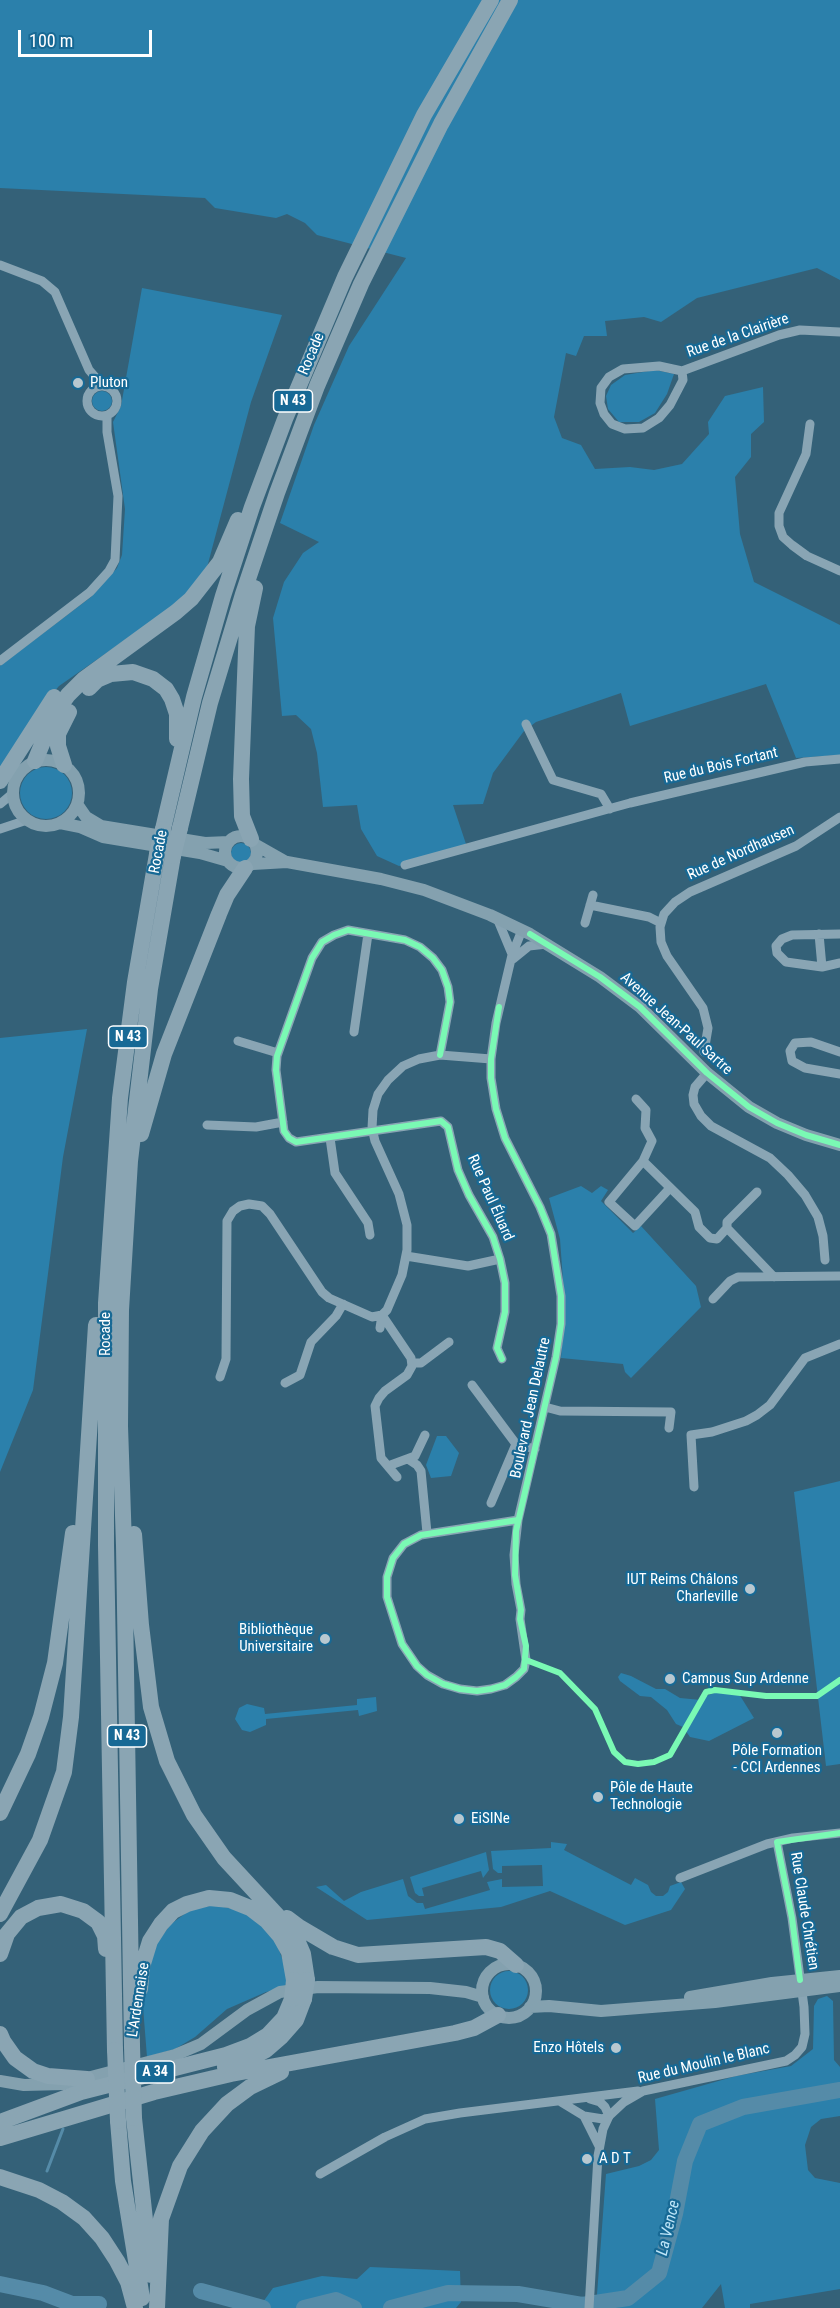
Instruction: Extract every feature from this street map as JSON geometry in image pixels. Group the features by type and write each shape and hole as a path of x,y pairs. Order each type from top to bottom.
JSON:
{"highway":[{"name":"Rocade","path":"171,828 194,697 252,507 285,419 345,277 414,135 490,0"},
{"name":"N 43","path":"123,2048 124,1545 120,1426 121,1310 127,1197 165,855 171,828 277,492 317,386 361,284 441,124 510,0"},
{"path":"35,761 55,713 68,694 84,679 176,612 191,598 220,562 285,419"},
{"path":"254,842 242,816 241,779 247,626 277,492"},
{"path":"0,780 58,692 83,672 111,659"},
{"path":"64,765 58,746 58,734 76,700 87,689 97,680 111,674 133,672 153,679 166,689 177,714 171,828"},
{"name":"Rocade","path":"115,2003 106,1545 106,1303 110,1220 123,1075 135,982 165,855"},
{"path":"127,1197 164,1054 223,904 234,882 249,866"},
{"path":"0,1914 40,1840 64,1772 71,1717 102,1253 110,1220"},
{"path":"0,1814 28,1754 41,1717 55,1663 95,1347"},
{"name":"N 43","path":"120,1426 130,1484 141,1625 151,1707 167,1761 200,1824 224,1858 259,1894"},
{"path":"259,1894 299,1927 333,1947 358,1955 486,1947 500,1951 516,1965"},
{"path":"0,2132 101,2096 242,2062 266,2050 281,2037 296,2020 303,1954 287,1926 259,1894"},
{"name":"L'Ardennaise","path":"123,2048 150,1941 173,1911 187,1904 208,1898 230,1899 250,1908 267,1921 280,1936 301,1980"},
{"path":"0,1954 7,1934 21,1917 38,1908 61,1904 83,1911 98,1922 105,1935 110,1986 115,2003"},
{"name":"A 34","path":"0,2122 81,2092 226,2055 250,2046 268,2035 298,1999"},
{"name":"L'Ardennaise","path":"115,2003 123,2048 126,2119 123,2181 143,2308"},
{"path":"0,2138 154,2092 334,2054 474,2028 498,2015"},
{"path":"0,2034 15,2058 33,2071 48,2076 87,2079"},
{"path":"157,2308 161,2219 175,2179 194,2142 216,2115 250,2087 281,2072 334,2054"},
{"name":"L'Ardennaise","path":"126,2119 157,2308"},
{"path":"0,2177 39,2190 62,2202 84,2218 102,2238 117,2261 128,2282 135,2308"}],"street":[{"path":"0,265 42,281 55,292 89,370 103,386 112,391 117,400 114,409 107,416 97,416 90,411 87,399 91,391 89,370"},
{"name":"Rue de la Clairière","path":"682,372 683,380 670,405 659,418 643,428 625,429 612,424 604,414 600,403 601,388 609,377 623,369 660,366 682,372 779,335 800,330 840,332"},
{"path":"91,391 103,386"},
{"path":"0,661 90,592 109,571 115,560 118,496 107,432 107,416"},
{"path":"810,424 806,454 779,513 779,526 783,537 807,556 840,571"},
{"path":"526,724 553,780 601,794 610,809"},
{"path":"60,823 70,816 77,804 79,787 71,771 64,765 50,759 35,761 21,770 16,777 12,794 19,813 27,820 43,826 60,823 80,827 103,837 200,853 228,861 235,867 249,866 258,855 254,842 237,836 229,842 225,851 228,861"},
{"name":"Rue du Bois Fortant","path":"405,865 610,809 805,762 840,759"},
{"path":"0,804 12,794"},
{"path":"77,804 86,817 101,826 205,843 229,842"},
{"name":"Rue de Nordhausen","path":"661,923 664,914 675,902 690,892 796,846 840,817"},
{"path":"0,829 27,820"},
{"name":"Avenue Jean-Paul Sartre","path":"254,842 287,862"},
{"name":"Avenue Jean-Paul Sartre","path":"249,866 287,862 413,887 457,901 497,918 547,944 600,976 640,1007 707,1073 749,1107 777,1123 840,1145"},
{"path":"585,923 591,900 649,917 661,923 661,942 667,956 704,1008 708,1028 704,1052"},
{"path":"497,918 507,937 512,958 529,946 547,944"},
{"path":"373,1132 296,1142 284,1131 276,1070 278,1053 312,957 322,942 334,934 348,930 405,940 420,947 433,958 442,970 450,1002 440,1055"},
{"name":"Boulevard Jean Delautre","path":"427,1533 404,1544 393,1558 387,1577 387,1597 402,1644 417,1666 443,1684 477,1691 505,1684 524,1669 526,1660 514,1555 518,1520 556,1357 561,1324 558,1266 551,1234 505,1138 496,1109 491,1078 496,1023 512,958 522,930"},
{"path":"354,1032 369,934"},
{"path":"819,934 822,967"},
{"path":"840,934 792,935 782,939 776,946 777,953 786,962 822,967 840,963"},
{"path":"238,1041 278,1053"},
{"path":"840,1052 811,1042 795,1043 789,1051 792,1061 805,1068 840,1074"},
{"path":"220,1377 226,1359 227,1221 233,1212 240,1206 249,1204 261,1206 270,1214 322,1292 329,1298 372,1317 382,1315 394,1296 402,1275 406,1256 407,1225 399,1194 375,1142 373,1110 378,1094 388,1080 403,1066 419,1059 440,1055 491,1059"},
{"path":"707,1073 695,1086 693,1095 694,1104 700,1116 711,1126 770,1158 788,1175 805,1195 818,1217 823,1236 825,1260"},
{"path":"636,1099 646,1110 645,1128 652,1141 643,1161 609,1202 635,1226 670,1188"},
{"name":"Rue Paul Éluard","path":"373,1132 441,1120 447,1127 458,1170 469,1195 493,1237 500,1259 505,1283 505,1312 497,1348 502,1359"},
{"path":"207,1125 256,1127 283,1122"},
{"path":"330,1138 335,1173 368,1223 370,1235"},
{"path":"643,1161 695,1212 699,1227 710,1238 717,1239 727,1228 728,1222 757,1192"},
{"path":"727,1228 774,1276"},
{"path":"406,1256 468,1266 500,1259"},
{"path":"713,1299 730,1281 738,1277 840,1276"},
{"path":"285,1383 300,1375 311,1342 336,1316 343,1304"},
{"path":"380,1328 382,1315"},
{"path":"382,1315 406,1348 412,1363 407,1375 385,1391 375,1406 381,1458 397,1477"},
{"path":"412,1363 421,1363 449,1342"},
{"path":"694,1487 691,1436 712,1432 757,1415 770,1405 805,1358 840,1344"},
{"path":"472,1385 516,1444 535,1449"},
{"path":"545,1407 560,1411 671,1412 669,1428"},
{"path":"388,1466 415,1456 425,1435"},
{"path":"491,1503 516,1444"},
{"path":"408,1459 421,1471 427,1533 518,1520"},
{"path":"777,1842 840,1833"},
{"name":"Rue Claude Chrétien","path":"680,1878 777,1842 783,1865 801,1986"},
{"path":"516,1965 528,1972 535,1985 536,1993 530,2007 519,2015 512,2017 498,2015 486,2005 483,1997 485,1978 498,1966 516,1965"},
{"path":"801,1986 840,1976"},
{"path":"445,1989 476,1983 485,1978"},
{"path":"535,1985 563,2006"},
{"path":"530,2007 563,2006 588,2011 640,2007 714,1992 801,1986 840,1986"},
{"name":"Rue du Moulin le Blanc","path":"609,2116 624,2102 643,2091 786,2061 795,2055 802,2047 805,2022 801,1986"},
{"path":"1,2080 43,2086 87,2079 189,2049 212,2037 261,2001 280,1992 318,1987 445,1989 483,1997"},
{"path":"320,2174 385,2137 425,2119 643,2091"},
{"path":"589,2098 600,2102 609,2116 603,2129 600,2147 590,2304"},
{"path":"561,2102 584,2116 603,2119 609,2116"},
{"path":"584,2116 600,2147"}],"shaded area":[{"path":"0,0 840,0 840,280 817,268 697,298 661,322 644,317 605,321 607,336 584,336 576,356 566,353 554,417 562,438 581,445 595,469 630,467 654,470 682,464 709,434 708,422 725,396 763,387 764,422 751,434 751,457 735,477 740,534 754,582 840,625 840,755 796,758 766,684 630,726 621,693 536,722 524,731 493,773 483,804 453,805 468,850 399,866 377,856 361,829 357,805 323,807 317,753 311,729 296,715 282,716 273,618 284,582 303,553 319,542 280,523 314,425 349,346 406,258 317,235 305,223 287,214 276,218 215,208 205,198 0,188"},
{"path":"142,288 282,315 251,402 205,575 188,596 59,686 47,700 0,777 0,666 91,597 117,568 122,555 125,509 113,422 121,406"},
{"path":"655,370 674,374 667,394 655,413 639,422 619,422 608,409 606,396 611,385 625,375"},
{"path":"102,391 109,394 112,401 109,408 102,411 95,408 92,401 95,394"},
{"path":"46,767 56,769 64,775 70,783 72,793 70,803 64,811 56,817 46,819 36,817 28,811 22,803 20,793 22,783 28,775 36,769"},
{"path":"237,843 245,843 251,849 251,857 245,863 237,863 231,857 231,849"},
{"path":"87,1029 63,1157 33,1390 0,1472 0,1038"},
{"path":"581,1186 592,1193 601,1186 608,1190 601,1201 633,1233 641,1226 696,1286 701,1307 631,1378 625,1372 623,1364 561,1358 565,1308 560,1239 549,1198"},
{"path":"437,1436 446,1436 459,1453 451,1476 431,1478 426,1465"},
{"path":"840,1481 840,1764 826,1766 794,1492"},
{"path":"621,1673 656,1689 665,1689 680,1698 701,1700 717,1692 739,1694 754,1718 709,1741 690,1737 683,1727 676,1724 667,1710 651,1697 640,1696 620,1681 618,1677"},
{"path":"376,1697 377,1711 359,1716 358,1710 266,1719 266,1725 250,1732 242,1730 235,1719 239,1708 247,1704 264,1708 265,1714 357,1705 357,1699"},
{"path":"551,1842 567,1844 564,1850 631,1885 635,1878 648,1885 656,1896 663,1896 668,1892 670,1886 681,1882 685,1889 671,1910 625,1925 550,1891 501,1907 367,1920 316,1887 326,1885 344,1901 361,1892 403,1879 408,1896 417,1903 423,1903 425,1909 490,1890 487,1882 502,1879 502,1887 543,1886 542,1865 502,1866 502,1873 498,1873 493,1869 491,1851 551,1848"},
{"path":"486,1852 489,1870 483,1878 481,1871 422,1888 424,1896 415,1893 410,1877"},
{"path":"214,1905 238,1910 260,1922 276,1941 287,1977 285,1988 266,1992 227,2009 195,2037 175,2049 147,2057 143,2007 150,1964 157,1943 171,1924 190,1910"},
{"path":"509,1971 516,1972 522,1977 527,1983 527,1997 522,2003 516,2008 509,2009 502,2008 496,2003 491,1997 490,1990 491,1983 496,1977 502,1972"},
{"path":"827,1996 833,2001 834,2060 840,2067 840,2116 821,2119 811,2127 805,2145 808,2170 815,2178 840,2183 840,2289 750,2304 750,2308 725,2308 721,2284 702,2308 596,2308 606,2174 639,2166 651,2160 659,2150 655,2099 736,2076 791,2066 813,2049 814,2006 818,1999"},
{"path":"370,2267 460,2271 461,2302 456,2308 252,2308 263,2302 273,2288 322,2276 357,2279"}],"waterway":[{"name":"La Vence","path":"391,2308 448,2293 518,2294 582,2305 628,2298 659,2273 675,2214 685,2161 700,2124 743,2107 840,2090"},
{"path":"47,2171 63,2129"},
{"name":"La Vence","path":"0,2284 43,2293 72,2304 99,2304"},
{"name":"La Vence","path":"201,2291 263,2308"},
{"name":"La Vence","path":"304,2308 336,2300 354,2308"}],"cycle path":[{"path":"440,1055 450,1002 442,970 433,958 420,947 405,940 348,930 334,935 322,942 312,958 277,1056 276,1070 284,1131 296,1142 441,1121 448,1127 458,1170 469,1195 493,1237 500,1259 505,1283 505,1312 497,1348 502,1359"},
{"path":"530,934 600,977 640,1007 707,1073 749,1107 777,1123 840,1145"},
{"path":"499,1007 491,1059 491,1078 496,1109 505,1138 551,1234 561,1296 561,1324 556,1357 516,1531 515,1575 526,1646 524,1669 505,1685 491,1689 477,1691 443,1684 417,1666 402,1644 387,1597 387,1577 393,1558 404,1544 421,1535 518,1520"},
{"path":"526,1660 560,1673 595,1709 614,1752 625,1762 638,1764 654,1762 670,1755 706,1692 715,1690 766,1696 817,1696 840,1680"},
{"path":"800,1980 792,1918 777,1842 840,1833"}],"place":[{"name":"Pluton","path":"78,383"},
{"name":"IUT Reims Châlons Charleville","path":"750,1589"},
{"name":"Bibliothèque Universitaire","path":"325,1639"},
{"name":"Campus Sup Ardenne","path":"670,1679"},
{"name":"Pôle Formation - CCI Ardennes","path":"777,1733"},
{"name":"Pôle de Haute Technologie","path":"598,1797"},
{"name":"EiSINe","path":"459,1819"},
{"name":"Enzo Hôtels","path":"616,2048"},
{"name":"A D T","path":"587,2159"}]}
